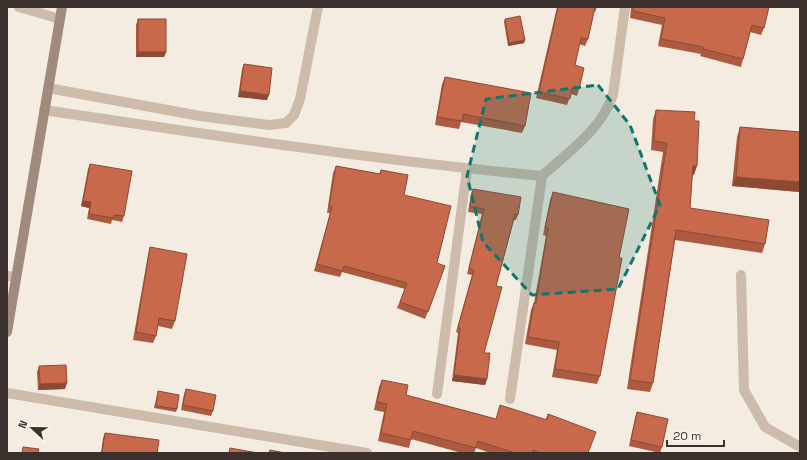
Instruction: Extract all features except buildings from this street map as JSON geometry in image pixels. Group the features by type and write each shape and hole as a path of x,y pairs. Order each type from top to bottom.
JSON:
{"main road":[{"path":"7,332 12,277 62,7"}],"street":[{"path":"19,7 60,19"},
{"path":"48,88 200,116 269,125 286,123 294,115 300,99 318,7"},
{"path":"510,399 542,176 588,134 599,122 608,108 612,94 625,7"},
{"path":"44,110 294,147 468,169 542,176"},
{"path":"437,394 468,169"},
{"path":"741,275 744,390 765,427 800,447"},
{"path":"7,393 367,453"}],"highlighted area":[{"path":"598,85 630,125 660,205 618,289 532,295 483,242 467,176 486,99"}]}
